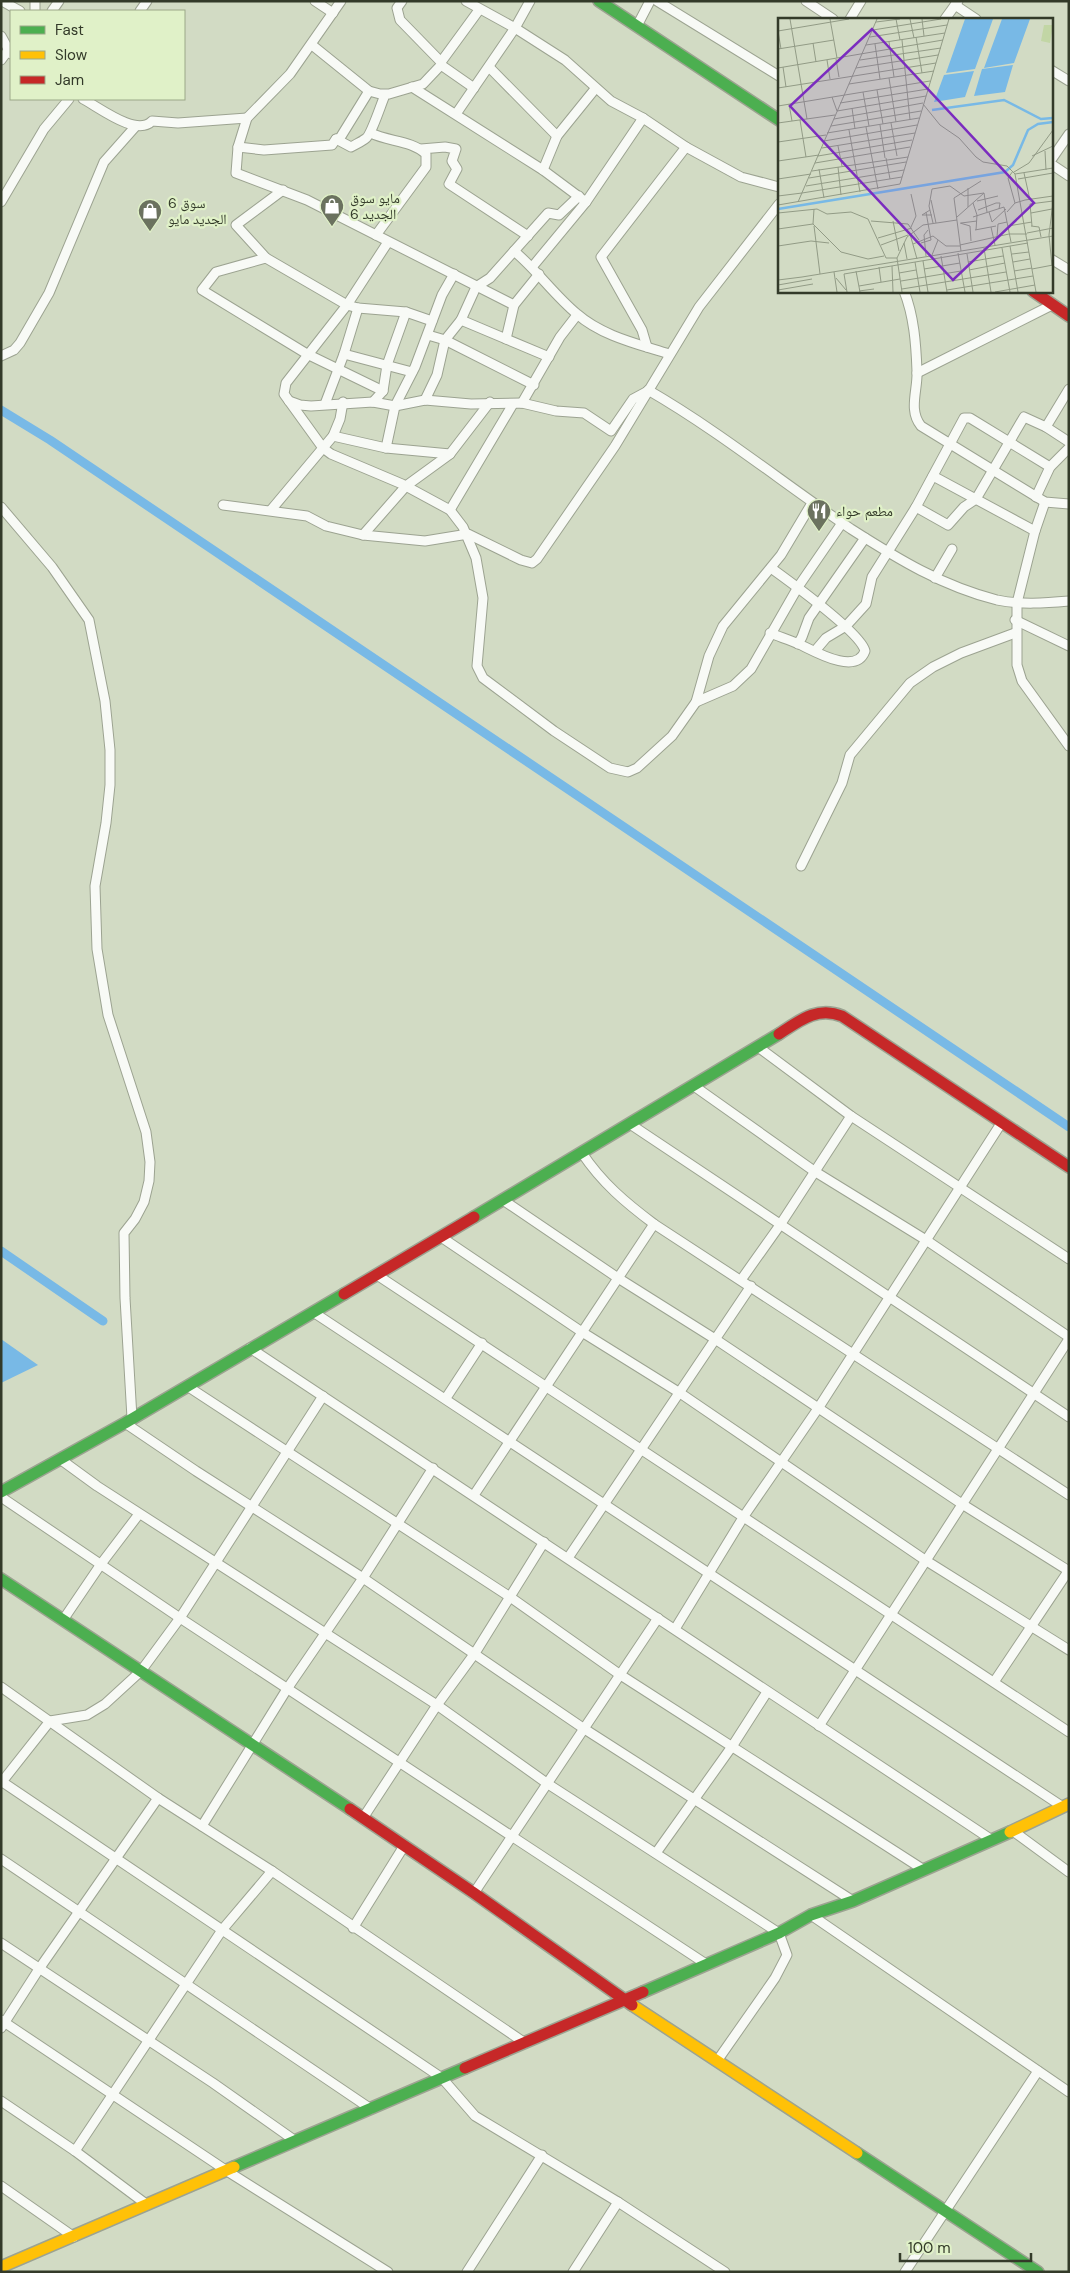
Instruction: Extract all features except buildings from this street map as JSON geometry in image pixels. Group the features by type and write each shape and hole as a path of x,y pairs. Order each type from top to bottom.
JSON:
{"street":[{"path":"2,1 18,10"},
{"path":"316,1 333,13"},
{"path":"341,1 290,74 247,118 238,147 236,173 307,200 514,305"},
{"path":"402,1 397,8 400,20 441,64 474,88"},
{"path":"466,1 479,10 515,28 564,60 611,101 643,118 686,147 741,177 778,187"},
{"path":"456,114 515,28 530,1"},
{"path":"599,1 778,119"},
{"path":"636,26 650,1"},
{"path":"657,1 778,75"},
{"path":"806,1 832,18"},
{"path":"851,18 862,1"},
{"path":"946,18 957,3 975,18"},
{"path":"312,45 369,90 385,95 423,84 441,64 479,10"},
{"path":"1,36 10,52 1,60"},
{"path":"489,67 558,136"},
{"path":"1052,71 1069,81"},
{"path":"412,88 543,170 582,199"},
{"path":"543,170 558,136 595,89"},
{"path":"238,147 264,150 332,145 336,139 340,138 369,90"},
{"path":"336,139 351,147 366,139 371,133 376,113 385,95"},
{"path":"1,202 44,129 68,100"},
{"path":"86,100 136,127 148,126 152,121 178,123 247,118"},
{"path":"506,339 514,305 582,199 643,118"},
{"path":"1,356 14,350 20,343 50,293 104,162 136,127"},
{"path":"371,133 379,137 413,144 426,154 426,167 376,235"},
{"path":"1052,159 1069,134"},
{"path":"421,149 445,147 456,149 452,161 457,169 449,184 528,236"},
{"path":"647,347 642,330 601,257 686,147"},
{"path":"1052,165 1069,176"},
{"path":"283,190 236,225 266,258 347,305 358,308 406,312 432,321"},
{"path":"426,400 437,375 445,340 461,320 476,286 490,278 548,213 559,215 582,199"},
{"path":"223,505 307,516 326,526 363,535 425,540 468,534 521,560 532,563 538,559 614,446 699,307 778,205"},
{"path":"388,242 347,305 286,383 284,394 323,448 331,454 406,486 450,510 468,534 476,558 483,598 477,666 479,672 483,678 554,731 610,768 628,772 637,768 661,749 672,736 696,702 709,656 723,626 772,568 812,503"},
{"path":"514,251 536,270 577,315 615,336 669,354"},
{"path":"266,258 216,272 202,290 307,354 383,392"},
{"path":"1052,260 1069,270"},
{"path":"386,448 395,406 428,335 442,295 454,274"},
{"path":"904,292 914,324 917,373 914,409 916,420 921,426 1045,502 1069,504"},
{"path":"1034,292 1069,316"},
{"path":"917,373 1052,305"},
{"path":"325,404 344,354 358,308"},
{"path":"372,402 383,392 386,365 406,312"},
{"path":"450,510 518,404 534,385 560,337 577,315"},
{"path":"461,320 549,357"},
{"path":"428,335 445,340 534,385"},
{"path":"344,354 412,372"},
{"path":"1046,427 1069,389"},
{"path":"288,401 300,405 372,402 395,406 426,400 471,404 490,402 518,404 556,411 584,413 611,431 633,399 648,390"},
{"path":"648,390 690,414 812,503 918,571 997,600 1017,603 1068,600"},
{"path":"271,510 333,436 340,419 343,402"},
{"path":"363,535 406,486 450,454 490,402"},
{"path":"815,651 826,638 846,626 866,604 870,581 916,507 964,418 967,417 1050,466"},
{"path":"916,507 948,525 964,507 976,499 1024,417 1046,427 1069,442"},
{"path":"333,436 386,448 450,454"},
{"path":"1036,496 1050,466 1069,448"},
{"path":"933,476 1035,531"},
{"path":"1045,502 1035,531 1017,603 1015,620 1017,665 1022,680 1069,746"},
{"path":"1,507 52,567 89,620 105,701 110,750 110,785 95,886 97,949 108,1015 146,1132 150,1162 149,1181 144,1202 136,1218 124,1233 128,1420"},
{"path":"696,702 733,686 740,680 760,655 770,633 798,587 842,523"},
{"path":"798,644 809,618 865,538"},
{"path":"935,578 952,549"},
{"path":"770,633 843,662 856,660 864,655 864,647 846,626 772,568"},
{"path":"1015,620 1069,646"},
{"path":"801,866 842,783 850,755 910,684 919,676 952,657 1015,634"},
{"path":"1,1492 188,1386 377,1275 819,1011 828,1010 842,1016 1069,1167"},
{"path":"758,1047 852,1116 1069,1259"},
{"path":"694,1086 814,1171 926,1240 1069,1338 819,1726"},
{"path":"741,1280 852,1116"},
{"path":"675,1629 744,1516 819,1407 889,1296 961,1189 1002,1122"},
{"path":"630,1124 1069,1417"},
{"path":"582,1153 592,1168 618,1197 654,1224 853,1352 1069,1495"},
{"path":"503,1200 618,1278 819,1407 962,1504 1069,1571 994,1682"},
{"path":"474,1495 654,1224"},
{"path":"441,1237 582,1332 680,1393 925,1560 1069,1650"},
{"path":"377,1275 548,1386 890,1615 1069,1732"},
{"path":"568,1558 751,1286"},
{"path":"313,1312 510,1440 855,1670 1066,1806"},
{"path":"446,1398 482,1343"},
{"path":"250,1348 992,1840"},
{"path":"188,1386 510,1597 619,1674 924,1870"},
{"path":"323,1396 253,1508 180,1618 141,1671 105,1704 87,1715 50,1722 2,1782 442,2078 475,2116 618,2202 725,2272"},
{"path":"128,1420 253,1508 363,1578 583,1728 852,1901"},
{"path":"60,1459 139,1514 438,1705 548,1784 779,1933 787,1955 775,1978 717,2061"},
{"path":"202,1826 287,1689 363,1578 433,1468"},
{"path":"1,1497 287,1689 706,1964"},
{"path":"63,1620 101,1564 139,1514"},
{"path":"363,1818 475,1653 544,1542"},
{"path":"1,1579 254,1744 474,1893 625,2000 1038,2272"},
{"path":"474,1893 658,1618"},
{"path":"1,1687 158,1798 272,1871 353,1928 525,2043"},
{"path":"656,1853 767,1692"},
{"path":"158,1798 3,2024 114,2094 227,2171 388,2272"},
{"path":"2,2266 74,2237 294,2140 625,2000 779,1933 812,1915 852,1901 1066,1806"},
{"path":"1013,1831 1069,1872"},
{"path":"353,1928 404,1846"},
{"path":"1,1859 371,2109"},
{"path":"75,2151 150,2041 222,1930 272,1871"},
{"path":"812,1915 1069,2092"},
{"path":"1,1943 150,2041 294,2140"},
{"path":"904,2272 946,2212 1038,2071"},
{"path":"1,2101 75,2151 146,2204"},
{"path":"467,2272 542,2155"},
{"path":"1,2186 74,2237"},
{"path":"573,2272 618,2202"}],"water":[{"path":"1,1339 38,1365 1,1383"}],"waterway":[{"path":"1,410 50,440 1069,1127"},
{"path":"1,1251 103,1321"}],"traffic: fast":[{"path":"599,1 778,119"},
{"path":"474,1217 779,1034"},
{"path":"1,1492 125,1423 344,1294"},
{"path":"1,1579 350,1809"},
{"path":"643,1992 779,1933 811,1915 853,1901 1010,1832"},
{"path":"234,2167 465,2068"},
{"path":"857,2153 1038,2272"}],"traffic: slow":[{"path":"1010,1832 1069,1804"},
{"path":"632,2005 857,2153"},
{"path":"1,2267 234,2167"}],"traffic: jam":[{"path":"1034,292 1069,316"},
{"path":"779,1034 809,1016 824,1013 842,1016 1069,1167"},
{"path":"344,1294 474,1217"},
{"path":"350,1809 474,1893 632,2005"},
{"path":"465,2068 643,1992"}],"place":[{"name":"مايو سوق 6 الجديد","path":"332,227"},
{"name":"سوق 6 الجديد مايو","path":"150,232"},
{"name":"مطعم حواء","path":"819,532"}]}
